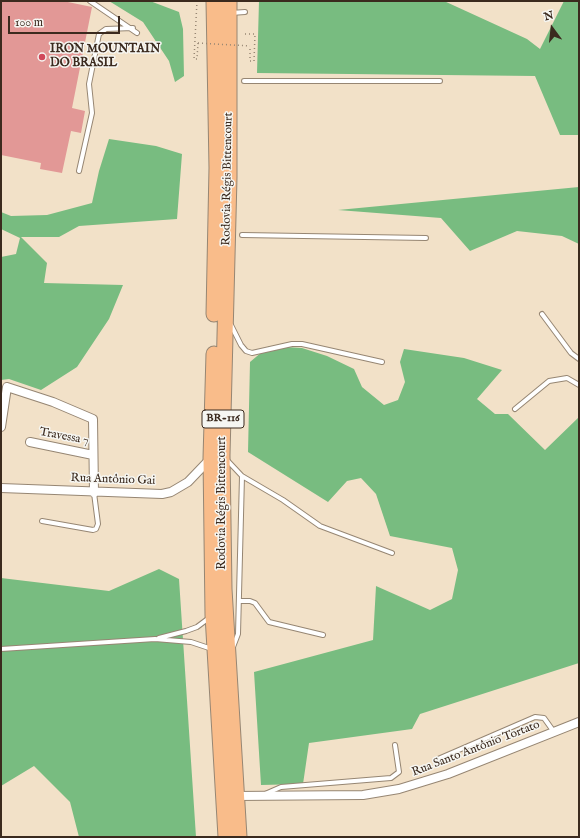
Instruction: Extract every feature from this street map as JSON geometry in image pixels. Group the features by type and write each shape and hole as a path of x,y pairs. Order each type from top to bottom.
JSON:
{"highway":[{"name":"Rodovia Régis Bittencourt","path":"214,1 217,183 217,456 227,662 238,837"},
{"name":"Rodovia Régis Bittencourt","path":"226,837 213,615 217,456 229,177 229,7"}],"street":[{"path":"1,428 7,387 53,402 93,419 94,493"},
{"name":"Travessa 7","path":"30,442 94,455"},
{"name":"Rua Antônio Gai","path":"1,488 94,493 150,494 171,492 192,479 217,456"},
{"name":"Rua Santo Antônio Tortato","path":"236,796 363,794 400,789 448,774 579,722"}],"lane":[{"path":"90,1 132,28 137,33"},
{"path":"229,7 245,12"},
{"path":"79,170 92,113 89,84 99,34 106,29 132,28"},
{"path":"244,81 440,81"},
{"path":"242,235 426,238"},
{"path":"542,314 571,353 579,359"},
{"path":"231,325 241,345 246,351 252,353 292,344 302,344 382,362"},
{"path":"515,409 549,381 567,378 579,385"},
{"path":"217,456 242,476 283,500 320,526 392,553"},
{"path":"227,662 238,634 242,476"},
{"path":"42,521 93,530 96,529 98,524 94,493"},
{"path":"239,601 250,601 255,603 270,622 323,635"},
{"path":"154,639 197,627 213,615"},
{"path":"1,649 154,639 192,642 214,650"},
{"path":"438,759 535,716 544,718 554,732"},
{"path":"264,796 272,790 281,787 391,778 399,772 395,745"}],"path":[{"path":"197,1 194,59 197,59 198,43 250,46 250,61 254,61 255,34 244,34"}],"green space":[{"path":"109,1 150,1 179,12 183,29 184,76 175,82 169,61 143,22"},
{"path":"259,1 444,1 527,39 540,49 564,1 579,1 579,135 560,135 535,76 257,73"},
{"path":"109,139 156,146 182,154 177,219 79,226 59,237 21,237 47,263 44,283 123,285 109,319 77,367 41,390 9,379 1,380 1,257 16,254 20,238 1,229 1,212 11,216 47,215 92,203 99,171"},
{"path":"579,187 579,244 562,236 517,231 470,251 441,218 338,210"},
{"path":"269,346 302,348 327,356 354,369 362,387 384,405 398,400 405,382 400,362 404,349 464,358 502,370 477,399 495,414 508,414 545,450 579,417 579,663 420,714 412,729 309,743 303,784 261,785 254,672 373,640 376,586 430,610 452,599 458,570 452,548 390,536 376,494 361,478 347,481 328,502 248,452 250,362"},
{"path":"159,569 179,579 196,837 79,837 70,802 34,766 1,786 1,578 109,591"}],"building":[{"name":"IRON MOUNTAIN DO BRASIL","path":"1,1 63,1 92,7 72,108 85,111 81,133 71,131 62,173 40,169 41,163 1,155"}],"place":[{"name":"IRON MOUNTAIN DO BRASIL","path":"42,57"}]}
